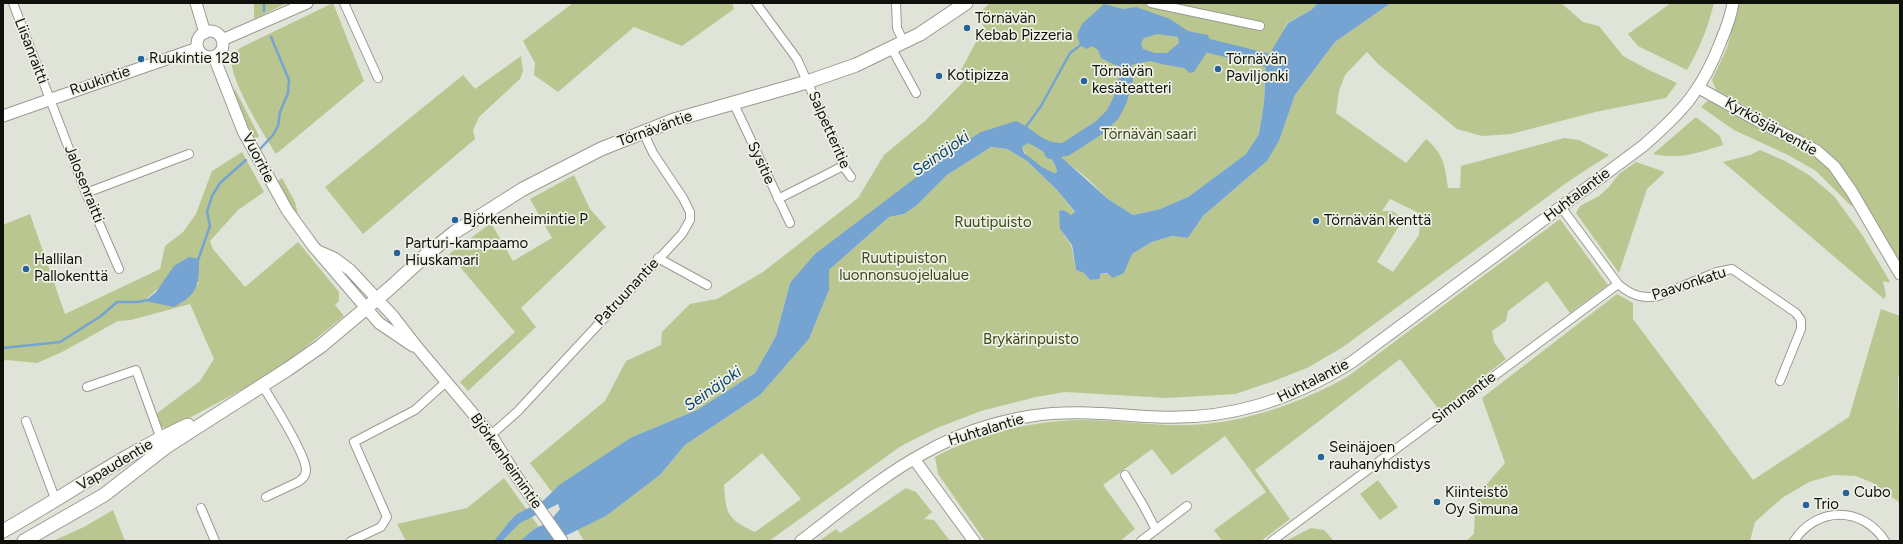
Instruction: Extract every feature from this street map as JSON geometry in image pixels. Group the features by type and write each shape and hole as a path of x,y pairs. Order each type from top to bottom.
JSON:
{"main road":[{"name":"Törnäväntie","path":"371,304 426,255 484,213 554,172 601,149 643,132 733,102 807,82 856,65 898,46 966,3"},
{"name":"Vapaudentie","path":"3,531 163,443 262,385 321,346 371,304"},
{"name":"Vapaudentie","path":"24,541 104,495 163,443"}],"street":[{"name":"Liisanraitti","path":"13,3 50,99"},
{"path":"196,3 205,33"},
{"path":"222,40 307,3"},
{"path":"344,3 378,78"},
{"name":"Salpetteritie","path":"756,3 796,59 838,150 843,166 851,177"},
{"path":"896,3 898,46 916,93"},
{"path":"1151,3 1260,26"},
{"name":"Huhtalantie","path":"800,541 914,459 950,440 981,428 1032,416 1084,412 1186,417 1239,411 1267,404 1304,389 1352,362 1643,146 1674,119 1700,88 1713,64 1733,3"},
{"path":"213,32 220,36 222,40 221,52 214,56 202,55 198,48 198,41 205,33 213,32"},
{"name":"Ruukintie","path":"3,116 198,48"},
{"name":"Vuoritie","path":"214,56 243,131 257,159 287,210 318,251 334,258 350,270 371,304"},
{"name":"Kyrkösjärventie","path":"1700,88 1751,117 1817,151 1834,166 1852,192 1900,274"},
{"name":"Jalosenraitti","path":"50,99 86,193 119,269"},
{"name":"Sysitie","path":"733,102 790,223"},
{"name":"Patruunantie","path":"491,435 518,411 686,229 690,220 690,212 683,198 653,153 643,132"},
{"path":"86,193 189,154"},
{"path":"778,199 843,166"},
{"name":"Paavonkatu","path":"1561,207 1618,284 1628,292 1638,297 1648,298 1678,289 1717,272 1732,269 1796,313 1801,320 1801,329 1780,381"},
{"path":"658,258 707,285"},
{"name":"Simunantie","path":"1272,541 1618,284"},
{"name":"Björkenheimintie","path":"371,304 388,331 417,347"},
{"name":"Björkenheimintie","path":"371,304 392,315 491,435 527,492 562,541"},
{"path":"87,386 136,370 163,443"},
{"path":"351,541 381,527 387,517 354,442 415,410 446,382"},
{"path":"262,385 288,428 304,459 306,470 303,479 266,497"},
{"path":"26,421 56,501"},
{"path":"914,459 974,541"},
{"path":"1124,475 1143,505 1156,530"},
{"path":"1141,541 1188,506"},
{"path":"200,508 215,541"},
{"path":"1794,541 1809,524 1820,518 1833,515 1846,515 1859,518 1870,524 1885,541"}],"green space":[{"path":"254,3 287,3 254,19"},
{"path":"333,3 364,81 276,154 255,120 241,92 232,67 231,56 240,48"},
{"path":"573,3 732,3 734,9 682,46 634,27 558,92 534,75 535,63 523,41"},
{"name":"Törnävän saari","path":"990,3 1318,3 1311,10 1287,23 1265,75 1264,102 1259,134 1246,154 1188,197 1160,209 1133,215 1108,199 1088,179 1064,160 1060,156 1060,143 1050,143 1016,121 790,283 776,336 755,373 697,410 632,437 552,492 530,463 605,401 626,361 661,345 662,332 690,304 717,299 763,272 858,198 884,155 925,121 964,81 961,70 984,27 977,15"},
{"path":"1391,3 1561,3 1583,22 1599,26 1623,56 1677,83 1666,98 1595,112 1511,134 1482,136 1457,129 1378,64 1367,52 1345,75 1339,91 1336,113 1406,163 1426,139 1437,150 1443,161 1448,188 1460,188 1461,166 1564,138 1579,140 1609,155 1569,181 1343,347 1309,367 1274,381 1235,394 1167,398 1065,392 1036,397 981,411 937,428 901,446 769,541 584,541 577,529 606,516 660,475 685,445 760,395 809,339 829,290 829,270 889,217 904,214 916,206 947,175 991,147 1007,149 1027,161 1057,190 1075,213 1071,215 1064,210 1060,229 1071,245 1076,270 1084,273 1090,280 1100,279 1099,274 1123,273 1132,254 1152,242 1172,236 1188,238 1203,216 1267,161 1279,141 1295,95 1335,42","holes":["1390,199 1421,214 1419,235 1393,272 1377,262 1402,221 1394,212 1382,211","762,453 801,499 755,532 733,519 727,509 724,485"]},
{"path":"1671,3 1714,3 1703,37 1687,70 1638,46 1628,34"},
{"path":"1739,3 1900,3 1900,267 1872,214 1841,166 1818,145 1716,90 1712,80 1727,48"},
{"path":"521,56 523,71 520,79 479,117 473,130 475,139 363,234 325,187 463,75 475,89"},
{"path":"235,89 259,136 253,141 234,91"},
{"path":"1712,100 1770,129 1813,155 1832,173 1853,204 1851,206 1816,171 1788,155 1734,130 1701,107 1706,102"},
{"path":"1696,117 1720,136 1723,145 1689,155 1663,156 1653,154"},
{"path":"1028,142 1050,158 1056,167 1057,172 1054,173 1044,169 1027,155 1022,147"},
{"path":"1760,150 1785,161 1809,175 1834,196 1863,236 1889,280 1890,283 1883,281 1886,295 1884,299 1723,162 1750,155"},
{"path":"242,152 264,192 238,210 210,241 213,249 245,287 298,242 339,292 339,301 335,305 344,316 302,350 258,381 169,429 161,427 156,414 200,381 214,359 190,304 131,320 118,321 62,352 37,363 7,360 3,361 3,225 30,214 65,314 160,269 165,246 183,232 196,214 212,171","holes":["199,282 191,295 180,304 145,300 161,286"]},
{"path":"1636,162 1665,172 1647,189 1619,273 1576,213 1580,206 1599,196 1609,187 1619,174"},
{"path":"574,175 590,209 606,227 521,308 536,327 468,391 460,382 515,332 449,254 491,223 513,261 552,238 530,199"},
{"path":"282,178 295,202 299,219 277,182"},
{"path":"1560,219 1608,285 1570,313 1547,281 1508,311 1506,321 1492,331 1494,342 1506,359 1440,411 1400,359 1255,470 1290,519 1261,541 1222,541 1214,530 1266,492 1225,436 1172,475 1152,449 1103,485 1135,529 1120,541 985,541 938,474 935,457 987,435 1023,426 1080,420 1175,425 1210,423 1251,416 1310,396 1347,377"},
{"path":"1617,294 1633,303 1633,319 1753,480 1849,417 1881,309 1900,316 1900,369 1898,379 1900,503 1873,483 1856,476 1833,475 1809,482 1782,498 1755,522 1750,541 1466,541 1474,534 1475,506 1480,492 1505,463 1482,398"},
{"path":"504,478 539,527 534,529 520,541 406,541 397,524 467,508"},
{"path":"1378,480 1398,507 1380,520 1360,494"},
{"path":"906,488 916,492 932,512 924,519 934,520 950,541 819,541 836,529 840,533"},
{"path":"113,510 125,541 53,541 84,527"},
{"path":"1311,528 1324,530 1334,541 1286,541"}],"water":[{"path":"1318,3 1391,3 1335,42 1295,95 1279,141 1267,161 1203,216 1188,238 1172,236 1152,242 1132,254 1124,273 1113,278 1107,273 1100,274 1100,279 1090,280 1084,273 1076,270 1072,245 1060,229 1059,211 1064,210 1071,215 1075,212 1057,190 1027,161 1007,149 991,147 947,175 916,206 904,214 889,217 829,270 829,290 809,339 760,395 685,445 660,475 606,516 555,541 520,541 534,529 549,522 560,509 558,504 520,523 502,541 494,541 517,514 544,500 559,485 632,437 697,410 755,373 776,336 790,283 815,254 951,151 981,132 1016,121 1048,140 1060,143 1063,149 1060,156 1108,199 1133,215 1160,209 1188,197 1246,154 1259,134 1264,102 1266,60 1288,23 1311,10","holes":["1028,143 1046,154 1053,162 1057,172 1054,173 1042,167 1024,153 1022,147"]},
{"path":"1104,4 1123,9 1136,7 1170,19 1188,31 1208,35 1211,46 1194,72 1190,73 1184,68 1151,61 1125,66 1115,65 1101,58 1098,50 1092,46 1086,49 1080,45 1077,35 1082,24","holes":["1157,34 1178,37 1179,43 1167,53 1155,53 1143,49 1141,43 1144,38"]},
{"path":"189,257 199,259 199,275 196,288 188,298 174,307 145,301 156,292 174,266"}],"waterway":[{"path":"264,3 264,11"},
{"path":"260,149 273,135 278,126 280,112 288,93 289,80 271,37"},
{"path":"1193,42 1266,60"},
{"path":"1025,128 1041,106 1070,53 1082,44"},
{"path":"1051,152 1066,149 1100,127 1113,114 1120,100 1126,79 1124,56 1128,47"},
{"path":"198,260 210,226 207,212 212,196 220,183 246,160"},
{"path":"3,348 60,342 101,316 117,302 138,302 147,300"}],"place":[{"name":"Törnävän Kebab Pizzeria","path":"967,28"},
{"name":"Ruukintie 128","path":"141,59"},
{"name":"Törnävän Paviljonki","path":"1218,69"},
{"name":"Kotipizza","path":"939,76"},
{"name":"Törnävän kesäteatteri","path":"1084,81"},
{"name":"Björkenheimintie P","path":"455,220"},
{"name":"Törnävän kenttä","path":"1316,221"},
{"name":"Parturi-kampaamo Hiuskamari","path":"397,253"},
{"name":"Hallilan Pallokenttä","path":"26,269"},
{"name":"Seinäjoen rauhanyhdistys","path":"1321,457"},
{"name":"Cubo","path":"1846,493"},
{"name":"Kiinteistö Oy Simuna","path":"1437,502"},
{"name":"Trio","path":"1806,505"}],"water label":[{"name":"Seinäjoki","path":"941,154"},
{"name":"Seinäjoki","path":"713,389"}],"park label":[{"name":"Ruutipuisto","path":"993,223"},
{"name":"Ruutipuiston luonnonsuojelualue","path":"904,268"},
{"name":"Brykärinpuisto","path":"1031,340"}]}
